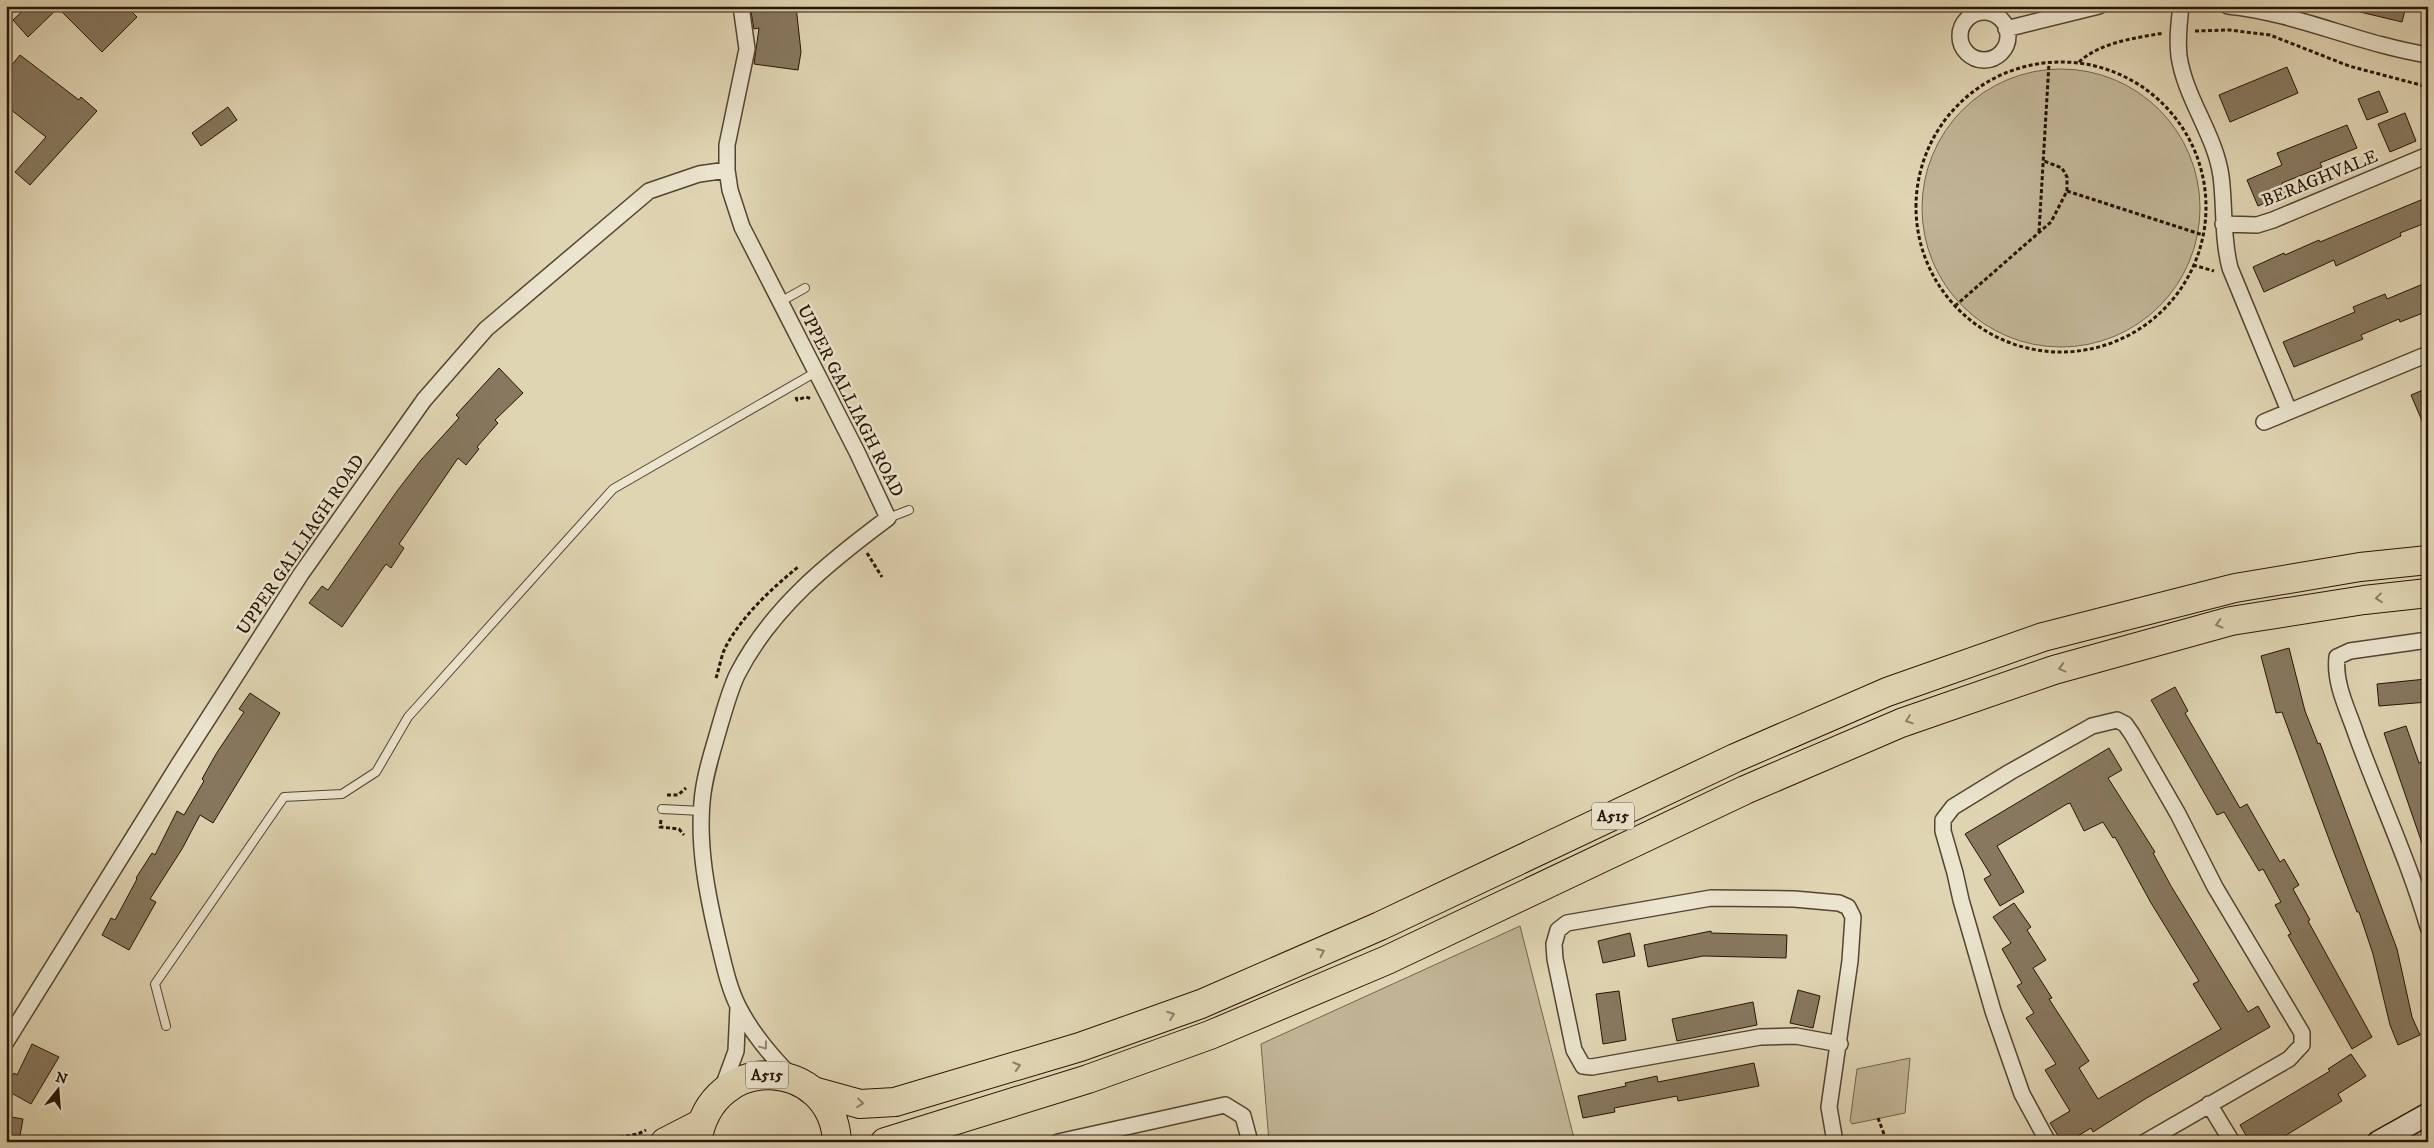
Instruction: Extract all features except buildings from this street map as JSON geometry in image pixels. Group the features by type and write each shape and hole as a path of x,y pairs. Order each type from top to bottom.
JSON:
{"highway":[{"name":"A515","path":"659,1134 699,1133 708,1106 721,1092 738,1081 756,1076 776,1075 860,1104 895,1102 1080,1047 1200,1004 1380,926 1744,754 1888,692 2044,638 2235,588 2360,567 2428,560"},
{"name":"A515","path":"885,1142 1088,1079 1210,1035 1387,960 1745,790 1900,723 2054,670 2231,621 2364,600 2428,593"},
{"name":"A515","path":"804,1086 828,1108 837,1130 837,1142"}],"street":[{"name":"UPPER GALLIAGH ROAD","path":"741,6 747,49 727,145 727,170 730,190 742,227 888,518 811,579 784,607 756,644 737,676 710,758 702,811 702,841 707,892 724,966 738,1007 764,1048 804,1086"},
{"path":"2006,29 2083,7 2099,6"},
{"path":"2181,6 2178,31 2180,57 2184,73 2215,152 2219,168 2223,224 2230,268 2289,412"},
{"path":"2228,6 2261,8 2371,43 2428,55"},
{"name":"BERAGHVALE","path":"2223,224 2257,224 2273,220 2428,155"},
{"name":"UPPER GALLIAGH ROAD","path":"6,1042 179,764 301,574 424,400 486,330 649,191 699,174 727,170"},
{"path":"2264,422 2428,354"},
{"path":"2428,640 2350,650 2337,658 2336,667 2339,686 2428,927"},
{"path":"2048,1142 2022,1094 1993,1011 1961,900 1943,831 1943,820 1953,807 2010,772 2092,726 2110,720 2118,720 2125,724 2132,734 2178,814 2215,887 2302,1033 2302,1045 2289,1059 2146,1142"},
{"path":"1835,1142 1829,1107 1840,1044 1850,961 1852,917 1848,907 1839,903 1794,899 1711,898 1567,923 1558,930 1554,944 1555,959 1574,1050 1582,1066 1592,1067 1760,1037 1796,1036 1840,1044"},
{"name":"UPPER GALLIAGH ROAD","path":"721,1092 736,1051 738,1007"},
{"path":"1059,1142 1225,1104 1244,1116 1250,1142"},
{"path":"2209,1104 2232,1142"},
{"path":"2378,1142 2428,1114"}],"lane":[{"path":"780,302 805,288"},
{"path":"166,1026 155,984 284,797 342,794 376,772 408,717 612,489 816,372"},
{"path":"888,518 909,510"},
{"path":"662,808 702,811"}],"path":[{"path":"2079,62 2089,53 2126,40 2178,31 2229,30 2270,35 2349,66 2428,87"},
{"path":"2079,62 2127,77 2168,107 2196,149 2207,198 2202,248 2179,294 2143,329 2096,349 2046,352 2001,341 1963,316 1934,280 1918,236 1915,190 1928,146 1953,108 1990,80 2033,64 2079,62"},
{"path":"2039,232 2049,63"},
{"path":"1955,306 2051,222 2067,191 2067,177 2062,168 2044,161"},
{"path":"2067,191 2203,235"},
{"path":"858,540 882,577"},
{"path":"725,650 744,619 782,580"},
{"path":"1878,1118 1887,1142"},
{"path":"594,1142 638,1134 659,1134"}],"shaded area":[{"path":"2061,69 2088,72 2114,80 2138,93 2159,110 2176,131 2189,155 2197,181 2200,208 2197,235 2189,261 2176,285 2159,306 2138,323 2114,336 2088,344 2061,347 2034,344 2008,336 1984,323 1963,306 1946,285 1933,261 1925,235 1922,208 1925,181 1933,155 1946,131 1963,110 1984,93 2008,80 2034,72"},
{"path":"1520,926 1575,1142 1269,1142 1261,1044"},
{"path":"1910,1058 1905,1113 1852,1124 1850,1121 1857,1069"}]}
